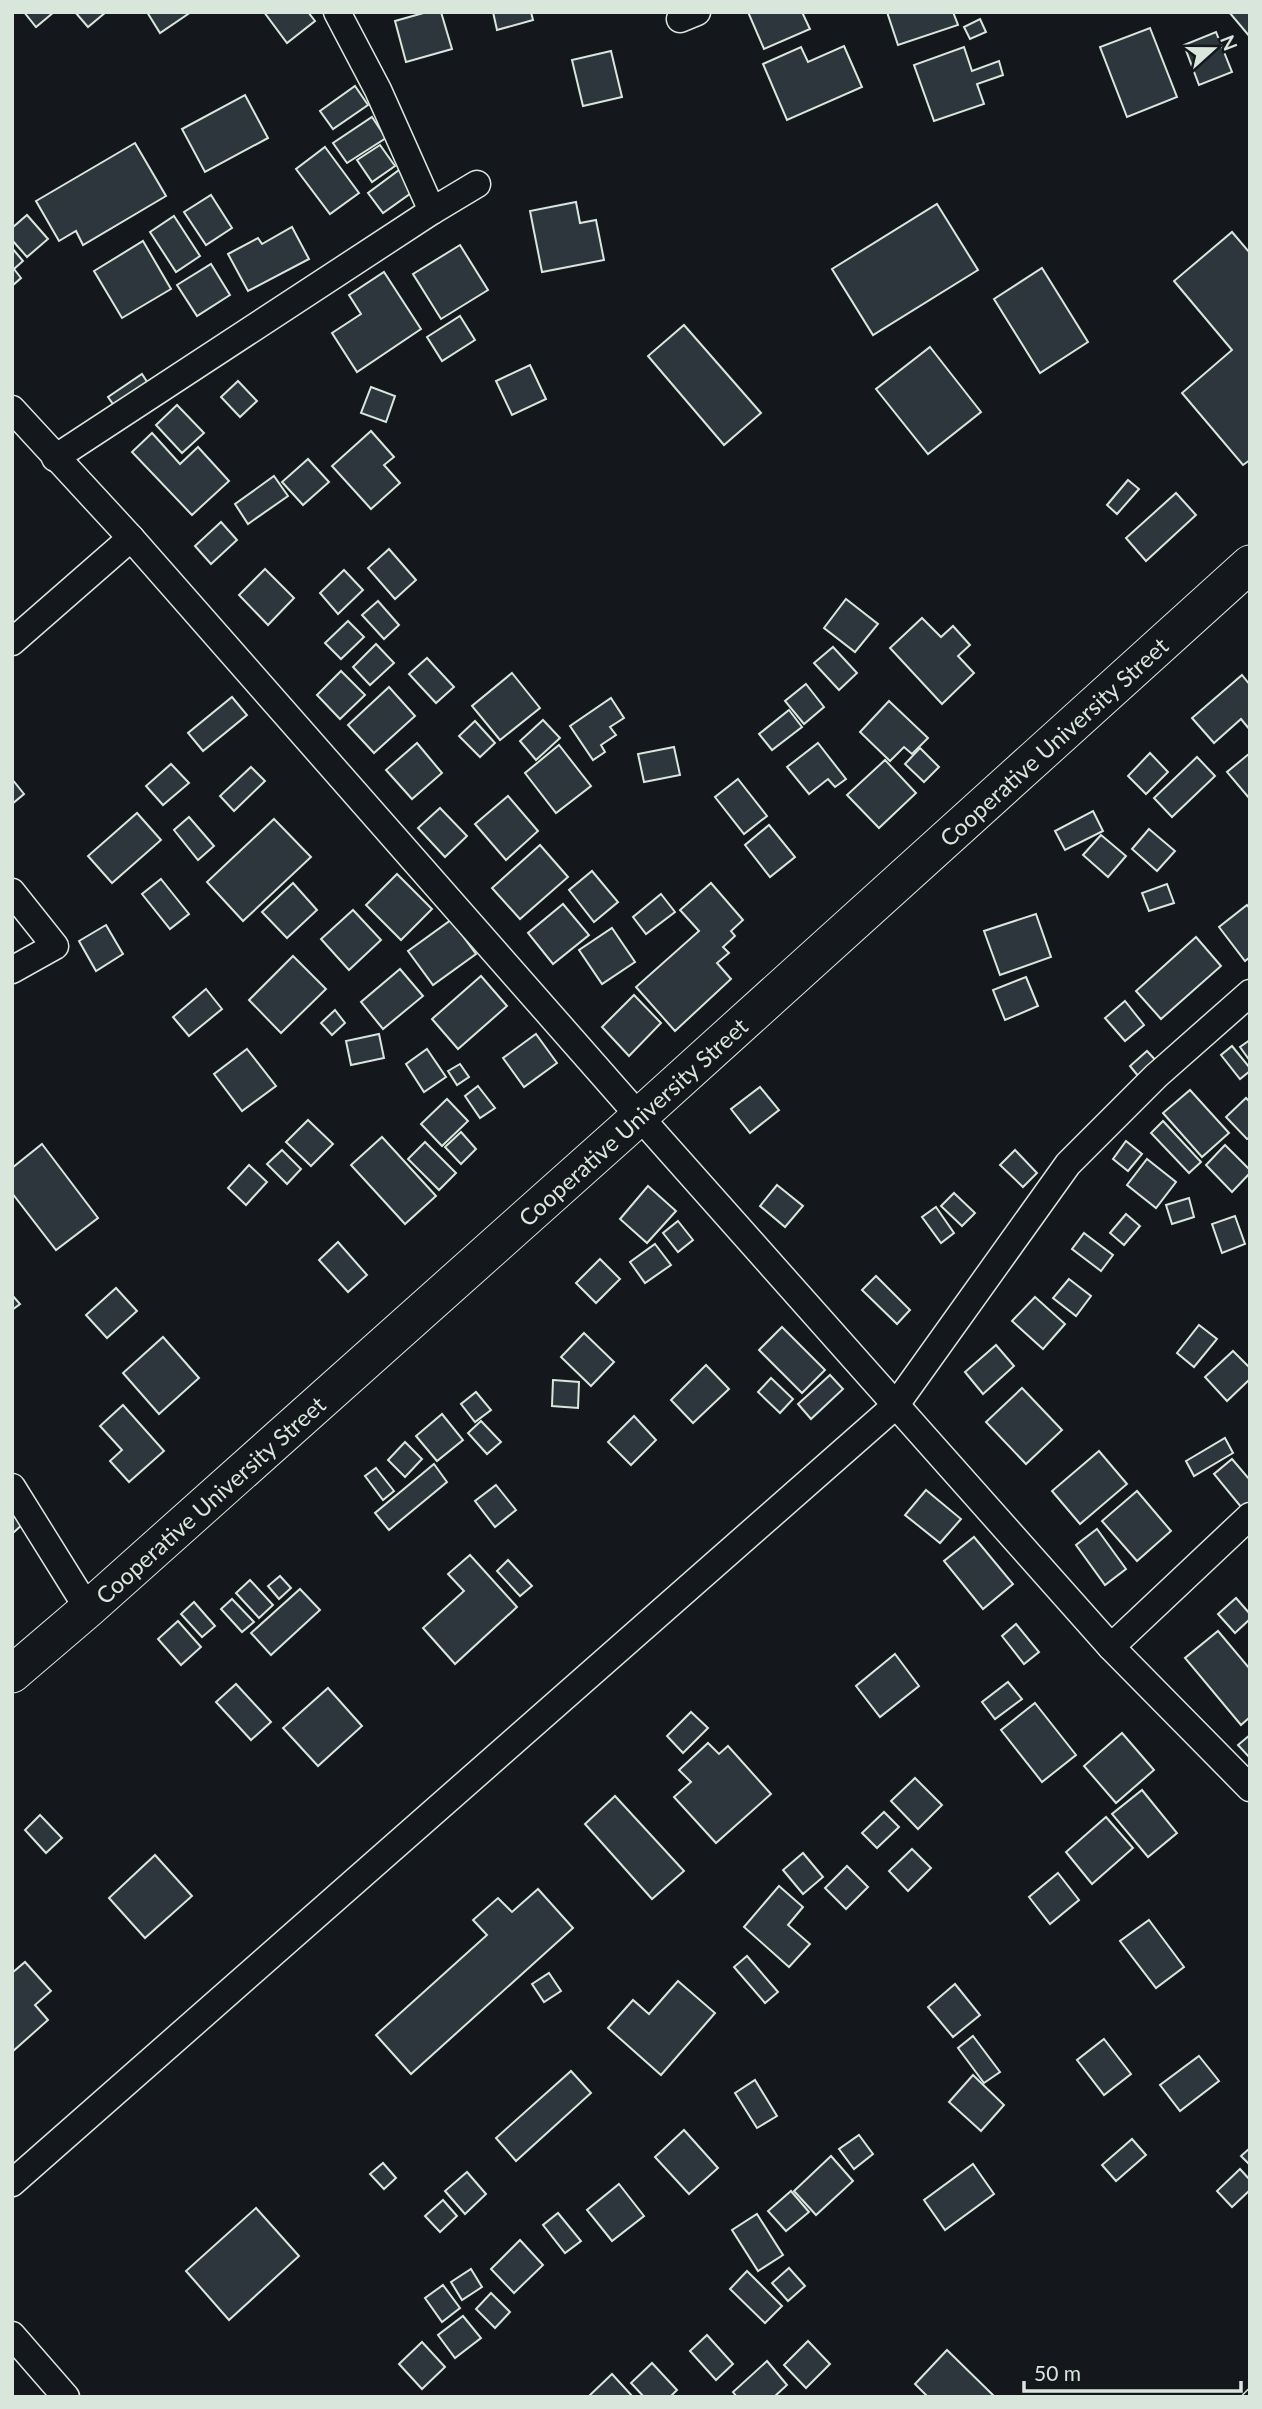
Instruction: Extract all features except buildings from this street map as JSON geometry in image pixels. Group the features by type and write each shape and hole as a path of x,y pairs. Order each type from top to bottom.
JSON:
{"street":[{"path":"338,12 378,90 432,211"},
{"path":"55,458 477,184"},
{"path":"12,409 131,538 895,1406 1111,1647 1250,1788"},
{"path":"12,642 131,538"},
{"name":"Cooperative University Street","path":"12,1674 639,1116 1250,564"},
{"path":"12,892 55,946 12,970"},
{"path":"12,2183 895,1406 1068,1164 1156,1076 1250,993"},
{"path":"12,1487 88,1609"},
{"path":"1111,1647 1250,1516"},
{"path":"12,2335 66,2397"}],"railway":[{"path":"1245,2397 1250,2392"}]}
